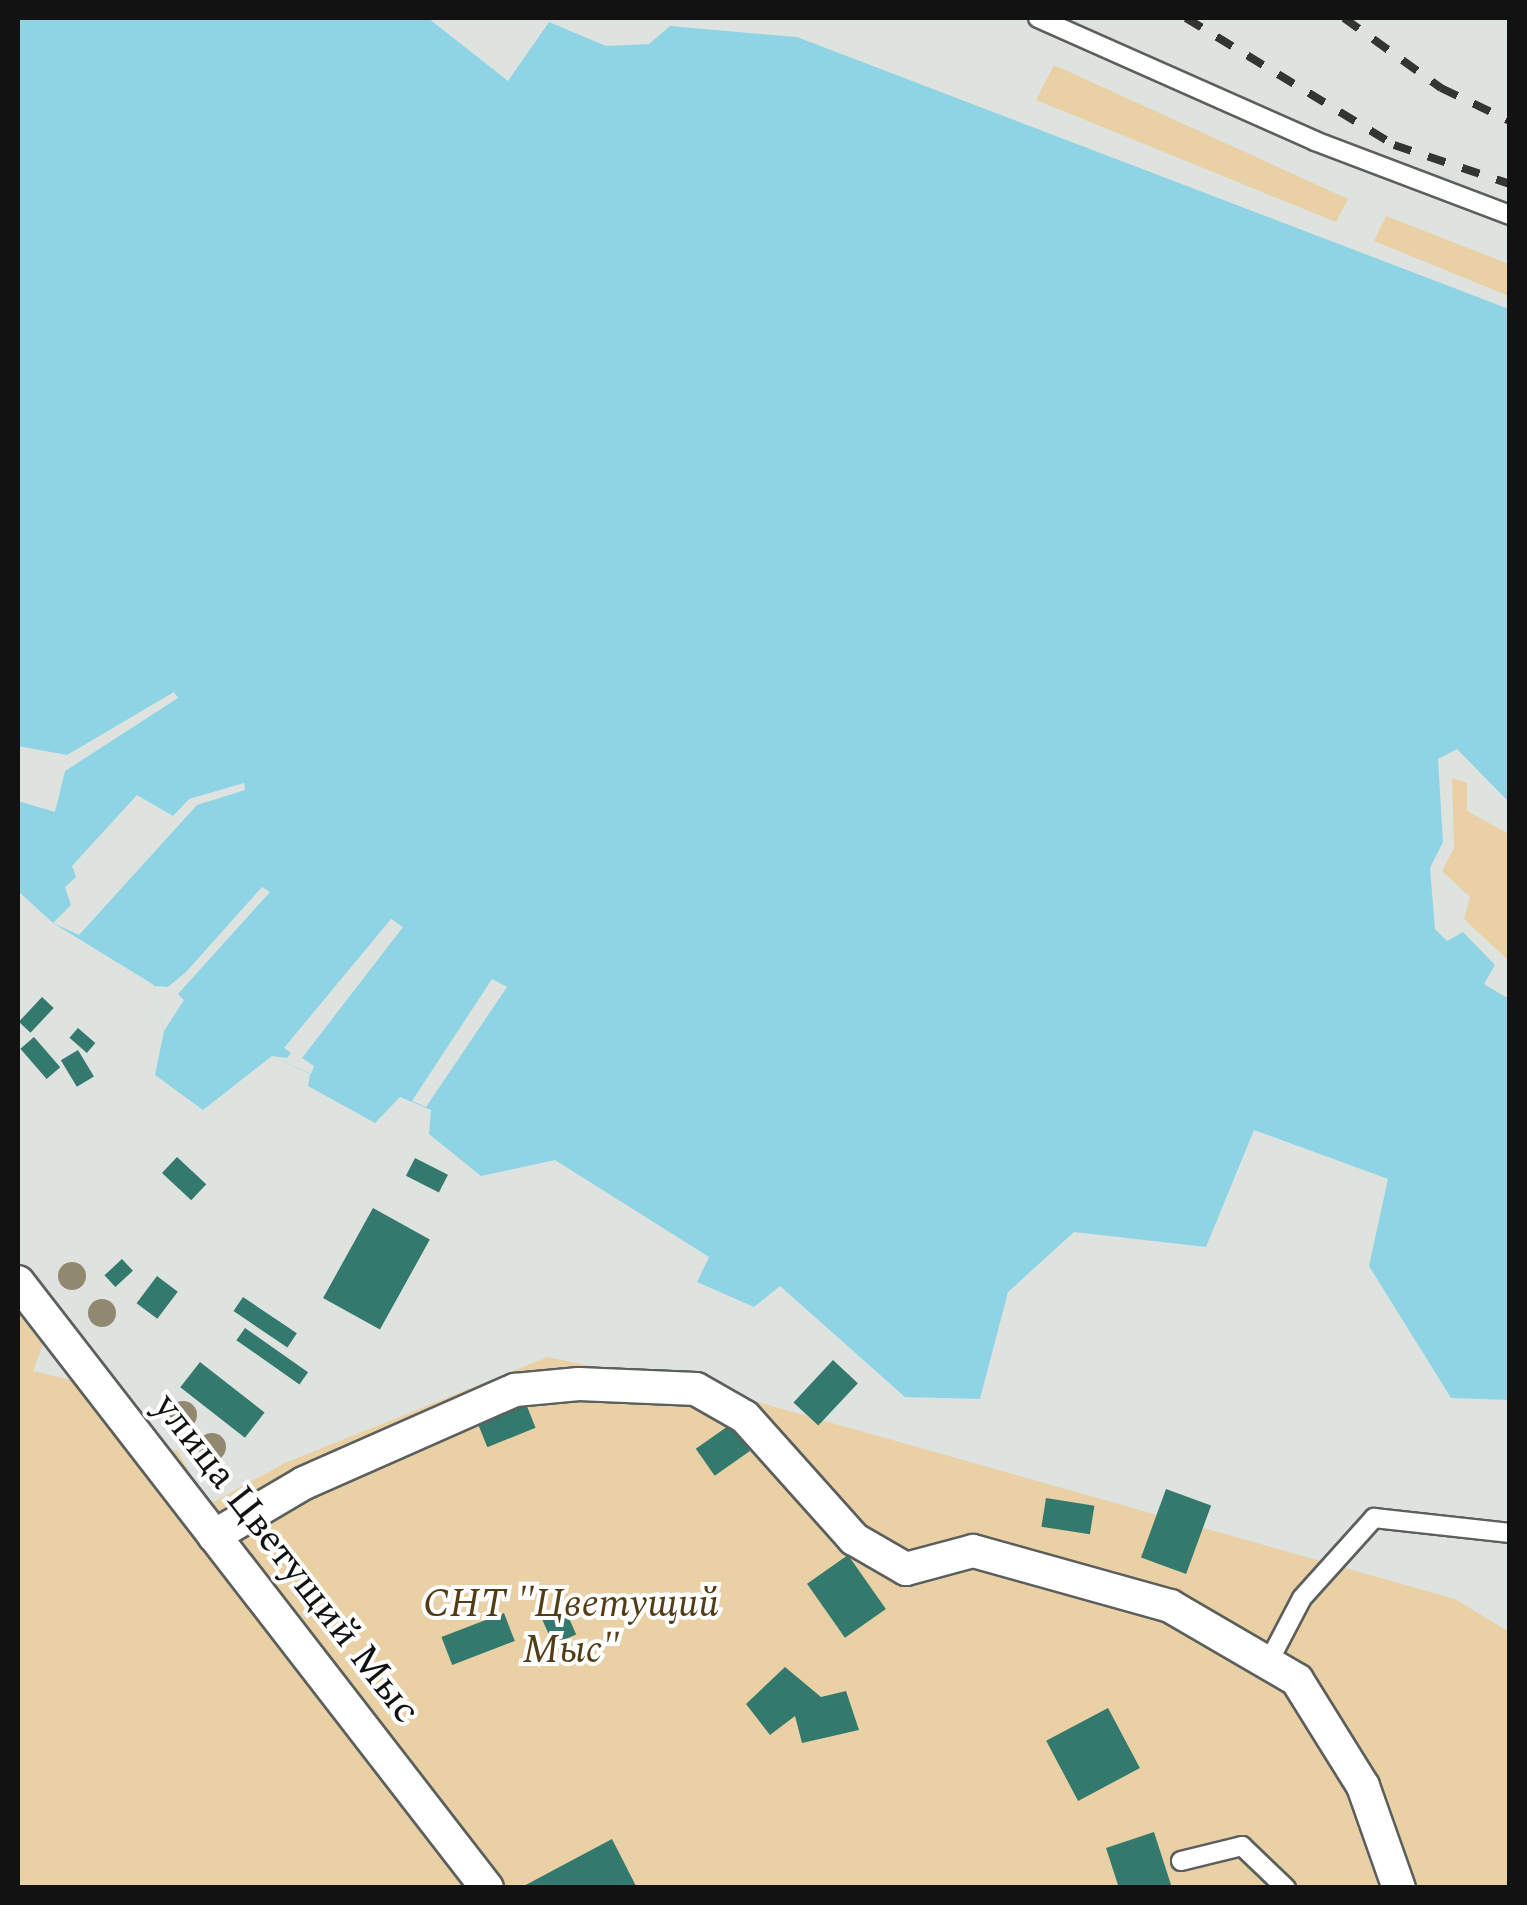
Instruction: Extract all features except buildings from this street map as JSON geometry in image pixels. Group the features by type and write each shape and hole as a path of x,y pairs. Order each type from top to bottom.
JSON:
{"street":[{"name":"улица Цветущий Мыс","path":"18,1282 486,1888"},
{"path":"214,1536 304,1483 515,1390 580,1384 696,1388 745,1417 854,1538 906,1570 973,1551 1170,1606 1297,1680 1363,1786 1399,1888"}],"lane":[{"path":"1038,18 1315,141 1510,215"},
{"path":"1268,1663 1302,1598 1374,1518 1510,1533"},
{"path":"1180,1861 1242,1846 1286,1888"}],"green space":[{"path":"1054,65 1348,199 1336,222 1036,100"},
{"path":"1386,216 1509,264 1509,296 1374,241"},
{"path":"1452,778 1467,783 1467,811 1509,834 1509,980 1507,959 1464,919 1470,897 1442,871 1454,848"},
{"name":"СНТ \"Цветущий Мыс\"","path":"18,1297 52,1321 33,1371 96,1386 141,1455 177,1450 208,1505 285,1463 548,1357 758,1402 1455,1599 1509,1632 1509,1887 18,1887"}],"water":[{"path":"18,18 428,18 508,81 549,22 606,46 649,44 670,26 797,37 1509,309 1509,802 1457,749 1438,759 1443,842 1430,868 1435,929 1447,941 1463,932 1495,965 1484,984 1509,999 1509,1400 1451,1398 1369,1266 1388,1179 1254,1130 1206,1247 1074,1232 1008,1292 980,1399 905,1397 780,1286 754,1307 697,1282 709,1257 555,1160 481,1176 429,1134 431,1110 400,1097 375,1123 308,1086 310,1074 272,1056 203,1110 155,1075 164,1031 154,985 53,923 18,891"}],"pier":[{"path":"174,692 178,698 65,771 55,812 18,801 18,746 67,755"},
{"path":"244,783 245,790 197,805 79,935 53,923 71,905 65,887 76,877 72,866 137,795 173,816 189,799"},
{"path":"262,887 270,892 178,994 184,1000 164,1031 154,986 168,987 186,972"},
{"path":"391,919 403,927 302,1058 314,1066 311,1074 272,1056 287,1058 291,1053 284,1048"},
{"path":"492,979 507,987 426,1107 412,1101"}],"railway":[{"path":"1186,18 1394,145 1510,184"},
{"path":"1344,18 1441,88 1510,121"}]}
